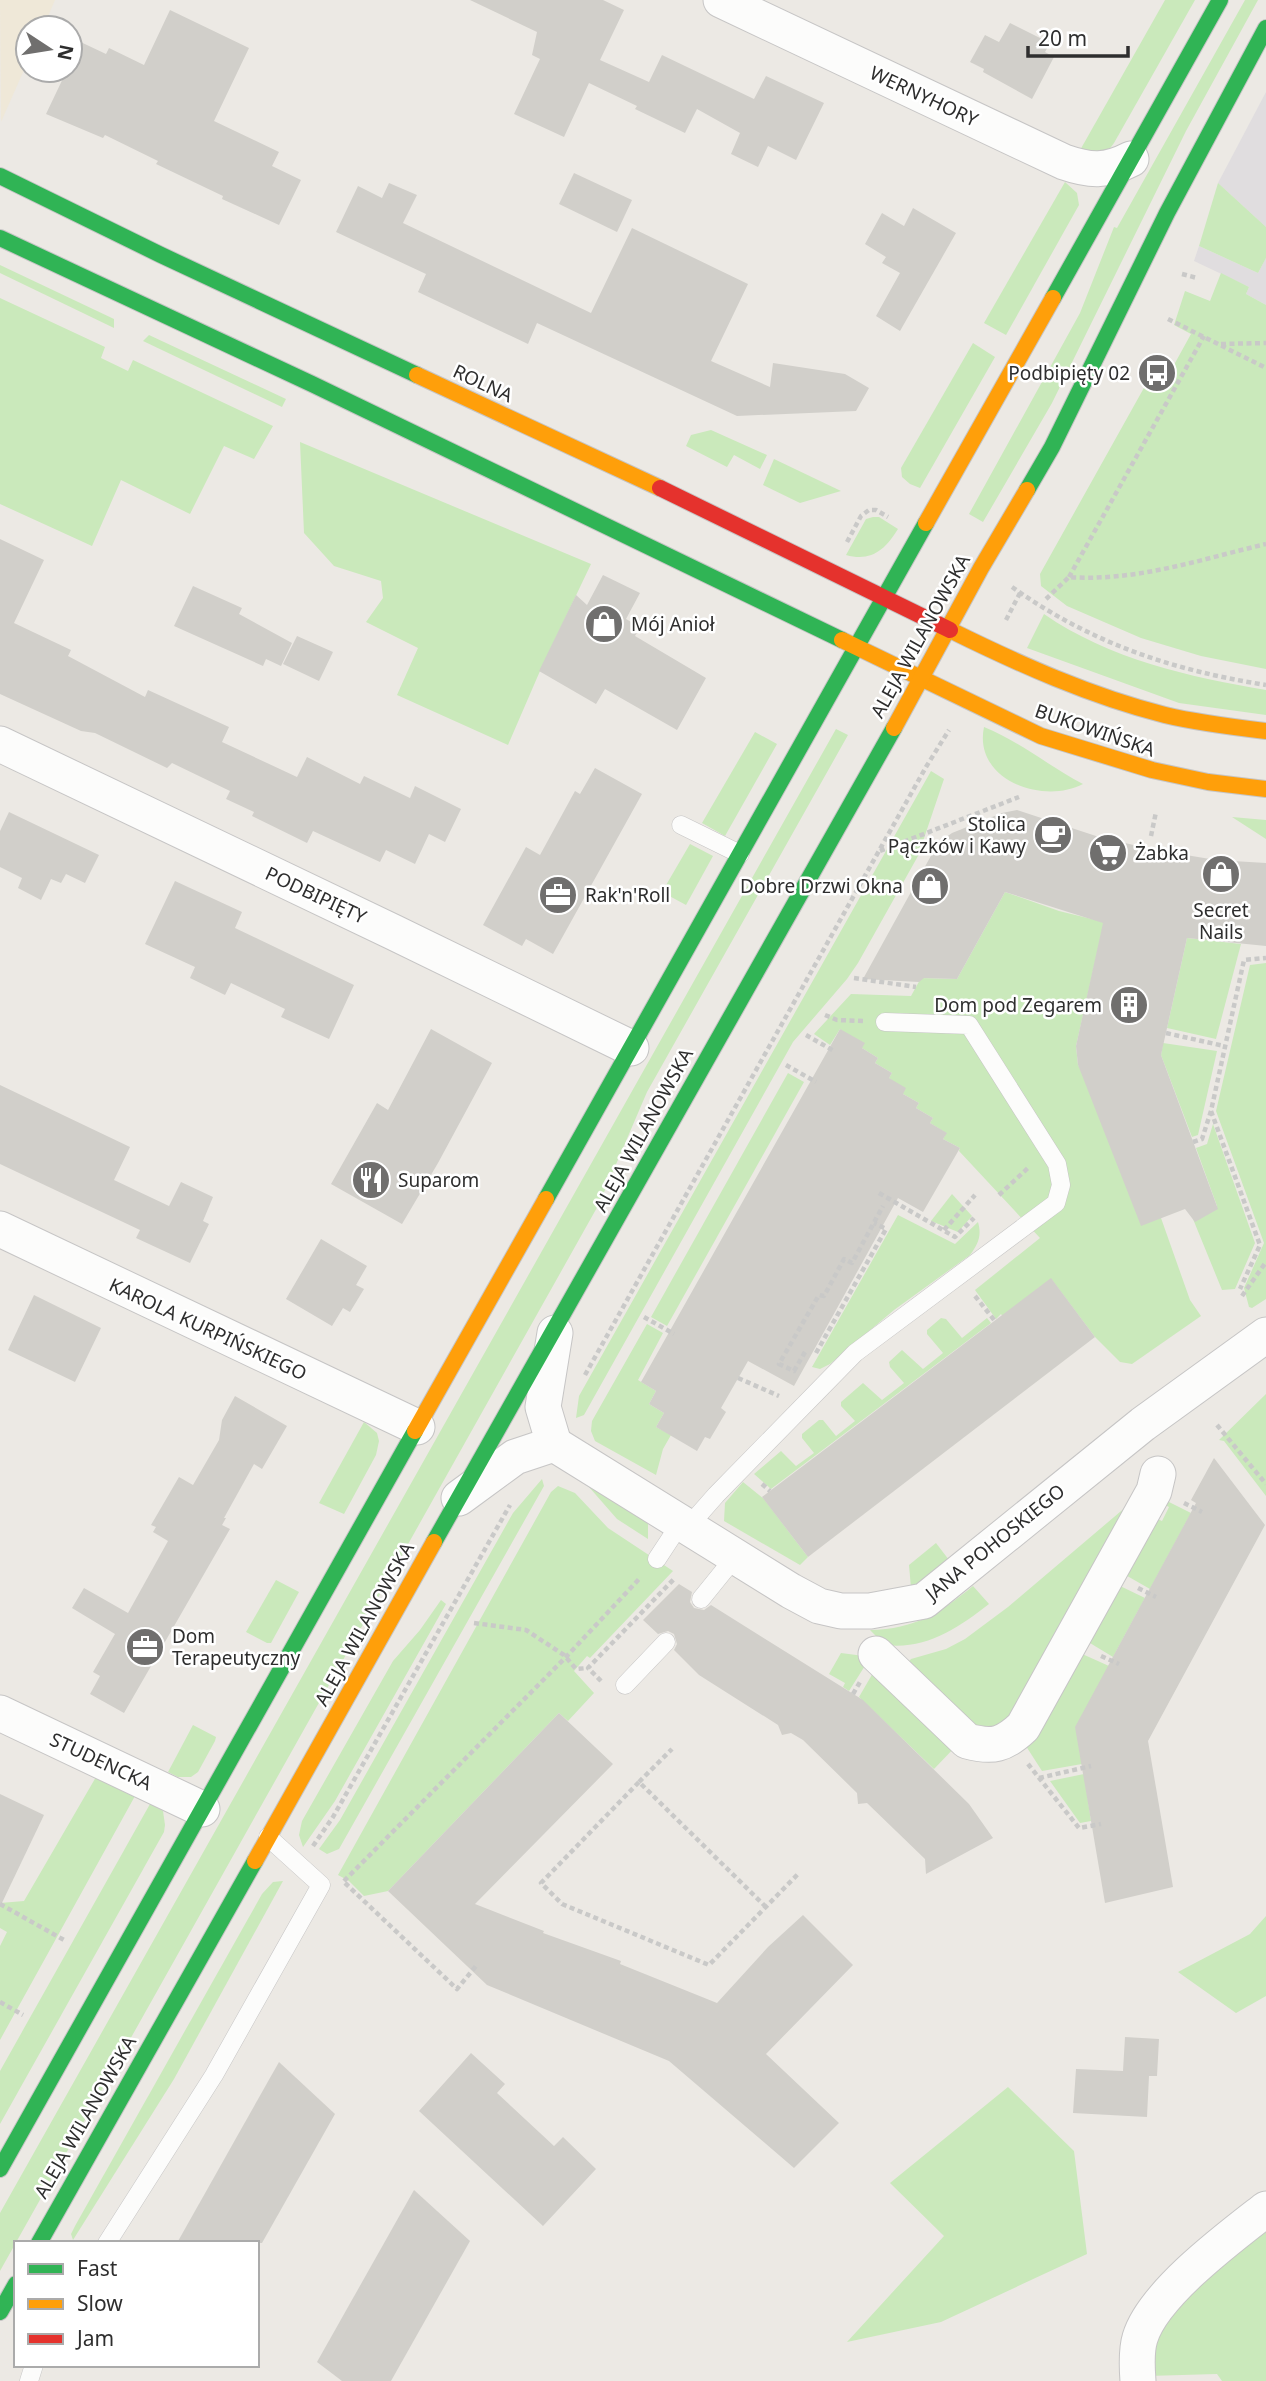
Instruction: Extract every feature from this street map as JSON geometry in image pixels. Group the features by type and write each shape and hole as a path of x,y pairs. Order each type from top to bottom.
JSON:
{"main road":[{"path":"0,2169 1220,0"},
{"name":"ALEJA WILANOWSKA","path":"39,2241 556,1328 981,568 1052,447 1167,213 1266,29"},
{"name":"ROLNA","path":"0,176 123,238 639,478 948,629"},
{"path":"0,238 312,384 921,679"},
{"name":"BUKOWIŃSKA","path":"948,629 1031,669 1108,699 1173,718 1266,731"},
{"name":"BUKOWIŃSKA","path":"921,679 1041,736 1114,761 1194,780 1266,789"},
{"path":"0,2312 14,2288"}],"street":[{"name":"WERNYHORY","path":"721,0 1064,162 1097,170 1108,169 1131,159"},
{"name":"PODBIPIĘTY","path":"0,744 631,1048"},
{"name":"KAROLA KURPIŃSKIEGO","path":"0,1229 417,1427"},
{"path":"459,1498 515,1457 554,1444 543,1407 556,1328"},
{"name":"JANA POHOSKIEGO","path":"554,1444 683,1526 819,1606 841,1611 870,1611 924,1601 1143,1424 1266,1335"},
{"path":"876,1654 967,1741 984,1746 1009,1740 1023,1727 1154,1491 1158,1474"},
{"name":"STUDENCKA","path":"0,1713 202,1809"},
{"path":"1138,2381 1139,2340 1146,2323 1172,2290 1201,2261 1266,2208"}],"lane":[{"path":"681,825 740,854"},
{"path":"657,1559 683,1526 855,1353 1056,1203 1061,1185 1057,1164 969,1025 885,1022"},
{"path":"701,1599 735,1557"},
{"path":"625,1685 666,1642"},
{"path":"108,2241 214,2075 321,1885 268,1837"}],"path":[{"path":"1182,274 1197,278"},
{"path":"1168,318 1266,368"},
{"path":"1046,599 1069,578 1204,337"},
{"path":"1220,344 1266,343"},
{"path":"845,546 861,516 869,510 876,510 895,521"},
{"path":"1069,578 1093,579 1135,574 1266,544"},
{"path":"1009,585 1065,621 1127,651 1224,679 1266,685"},
{"path":"1003,626 1020,593"},
{"path":"582,1379 952,726"},
{"path":"926,741 938,748"},
{"path":"879,851 1019,797"},
{"path":"1151,836 1156,812"},
{"path":"1194,1142 1202,1139 1211,1111 1244,960 1266,958"},
{"path":"854,978 916,987"},
{"path":"825,1015 837,1020 885,1022"},
{"path":"1166,1033 1224,1046"},
{"path":"806,1035 834,1051"},
{"path":"786,1065 816,1082"},
{"path":"1211,1111 1259,1245 1240,1289"},
{"path":"999,1195 1038,1159"},
{"path":"879,1193 955,1237 974,1218"},
{"path":"944,1230 975,1195"},
{"path":"805,1352 794,1371 779,1364 819,1295 824,1297 844,1259 852,1263 883,1206"},
{"path":"815,1355 886,1229 874,1223"},
{"path":"1242,1296 1266,1262"},
{"path":"972,1292 995,1321"},
{"path":"644,1317 674,1334"},
{"path":"738,1378 789,1400"},
{"path":"1217,1424 1266,1484"},
{"path":"306,1856 333,1817 510,1504"},
{"path":"344,1882 566,1657 657,1559"},
{"path":"474,1623 527,1630 566,1657 576,1669 588,1668 673,1581 680,1569"},
{"path":"588,1668 607,1686"},
{"path":"1009,1740 1079,1828 1101,1824"},
{"path":"672,1749 541,1883 562,1904 709,1965 799,1873"},
{"path":"1039,1778 1091,1766"},
{"path":"639,1782 766,1907"},
{"path":"335,1877 344,1882 457,1989 476,1966"},
{"path":"0,1904 64,1940"},
{"path":"0,2002 23,2015"}],"shaded area":[{"path":"0,0 55,0 49,14 14,14 14,84 18,84 1,122"},
{"path":"1266,92 1266,227 1218,183"},
{"path":"1199,246 1258,273 1266,258 1266,305 1246,294 1249,287 1194,261"}],"green space":[{"path":"1165,0 1195,0 1105,155 1079,152"},
{"path":"1245,0 1258,0 1186,131 1052,403 983,522 969,514 1080,313 1114,227 1117,228"},
{"path":"1065,182 1077,193 1079,205 1006,335 984,323"},
{"path":"1218,183 1266,227 1266,258 1258,273 1199,246"},
{"path":"0,265 114,319 114,328 0,273"},
{"path":"1221,273 1249,287 1246,294 1266,305 1266,669 1201,656 1141,638 1067,606 1041,586 1040,574 1145,386 1159,392 1191,334 1174,325 1185,291 1210,301"},
{"path":"0,298 105,347 101,358 128,371 133,360 273,426 254,459 224,446 190,514 121,480 92,546 0,504"},
{"path":"149,335 286,399 282,407 143,341"},
{"path":"973,343 995,357 920,488 910,484 902,477 901,468"},
{"path":"711,430 767,455 760,469 734,455 727,467 686,446 691,435"},
{"path":"300,442 591,564 508,745 397,695 418,648 366,622 383,598 381,581 334,566 304,533"},
{"path":"774,459 841,491 800,503 763,485"},
{"path":"879,517 898,529 888,543 870,555 846,555 866,519"},
{"path":"1044,614 1095,643 1150,664 1266,690 1266,715 1179,703 1027,648"},
{"path":"984,727 1010,739 1083,784 1067,790 1049,791 1014,783 1000,774 989,761 983,746"},
{"path":"836,729 848,735 647,1092 599,1204 17,2241 14,2241 14,2246 0,2271 0,2213"},
{"path":"755,732 777,744 725,836 702,823"},
{"path":"931,771 944,779 918,856 858,963 793,1042 584,1415 576,1418 579,1396"},
{"path":"1232,817 1266,820 1266,839"},
{"path":"690,844 713,856 686,905 662,892"},
{"path":"1005,892 1059,911 1104,922 1076,1046 1078,1065 1161,1218 1190,1300 1201,1316 1132,1364 1120,1362 1095,1337 1052,1280 1003,1317 1001,1314 996,1319 975,1290 1040,1238 959,1151 960,1148 943,1139 946,1133 930,1123 933,1118 916,1108 919,1103 903,1094 889,1078 892,1073 875,1063 878,1058 840,1029 830,1045 814,1034 851,994 911,996 921,978 957,979"},
{"path":"1187,938 1241,944 1216,1039 1167,1028"},
{"path":"1266,963 1266,1299 1252,1308 1249,1307 1244,1288 1264,1243 1216,1111 1250,965"},
{"path":"1163,1043 1217,1051 1198,1135 1192,1137 1161,1055"},
{"path":"788,1073 804,1082 667,1326 651,1317"},
{"path":"1213,1124 1255,1243 1235,1289 1222,1290 1193,1219 1217,1206 1196,1148 1207,1144"},
{"path":"952,1194 972,1216 958,1232 931,1221"},
{"path":"898,1215 955,1244 978,1222 979,1240 970,1255 894,1310 830,1364 820,1369 812,1367"},
{"path":"941,1318 946,1319 962,1338 987,1318 991,1323 771,1489 754,1474 781,1451 796,1466 814,1453 802,1438 802,1434 819,1420 823,1420 836,1436 855,1421 841,1406 841,1402 863,1383 882,1400 904,1383 889,1362 902,1350 923,1369 943,1353 927,1334 927,1330"},
{"path":"647,1324 663,1333 638,1380 656,1391 649,1404 664,1413 656,1427 671,1435 663,1449 656,1475 595,1441 591,1431 592,1421"},
{"path":"1266,1394 1266,1496 1224,1441 1219,1440"},
{"path":"364,1422 377,1433 379,1441 376,1455 344,1514 319,1503"},
{"path":"542,1479 544,1486 339,1849 327,1854 319,1849 340,1820 513,1513"},
{"path":"743,1482 764,1499 808,1557 800,1565 724,1521 725,1503"},
{"path":"590,1485 642,1517 648,1524 648,1539 617,1519"},
{"path":"558,1486 575,1493 608,1528 673,1571 590,1658 587,1656 574,1671 594,1693 568,1721 559,1713 388,1891 364,1896 349,1881 338,1875 551,1492"},
{"path":"1165,1500 1191,1513 1150,1589 1122,1573 1153,1517 1162,1521 1169,1507 1163,1504"},
{"path":"1127,1506 1018,1718 979,1734 906,1665 911,1659 946,1649 965,1639 1008,1607"},
{"path":"936,1543 949,1560 948,1566 911,1588 909,1565"},
{"path":"276,1580 299,1592 271,1643 267,1643 246,1632"},
{"path":"1116,1584 1145,1598 1113,1657 1085,1640"},
{"path":"973,1586 989,1604 953,1629 928,1641 900,1646 885,1645 870,1630 900,1627 926,1618"},
{"path":"441,1600 446,1604 335,1801 303,1847 299,1835 302,1821 393,1661"},
{"path":"841,1653 864,1656 868,1661 849,1691 843,1687 845,1683 829,1674"},
{"path":"1080,1653 1109,1666 1082,1764 1042,1771 1024,1743"},
{"path":"877,1666 957,1745 934,1769 859,1697"},
{"path":"193,1725 216,1737 215,1741 198,1772 191,1777 178,1777 168,1772"},
{"path":"1084,1774 1091,1821 1080,1823 1050,1781"},
{"path":"96,1777 135,1796 0,2040 0,1946 7,1932 0,1928 0,1903 24,1901"},
{"path":"150,1804 163,1811 164,1832 0,2124 0,2071"},
{"path":"283,1881 174,2079 73,2240 71,2234 75,2226 262,1894 273,1882"},
{"path":"1266,1916 1266,1996 1236,2013 1178,1972 1250,1934"},
{"path":"1008,2087 1074,2151 1087,2254 941,2322 847,2342 944,2236 890,2183"},
{"path":"1266,2219 1266,2381 1222,2381 1217,2374 1147,2376 1157,2322"}],"building":[{"path":"470,0 603,0 624,10 600,60 649,82 662,55 754,99 766,76 824,103 796,160 768,146 758,167 731,154 740,133 697,109 685,133 589,83 564,137 514,114 540,59 532,55 537,32"},
{"path":"170,10 249,48 214,121 279,152 272,166 301,180 279,225 222,199 223,196 156,164 158,161 105,135 103,138 46,114 60,84 84,84 84,44 106,54 109,48 144,65"},
{"path":"1010,23 1050,43 1045,52 1054,57 1032,99 970,62 985,35 999,42"},
{"path":"574,173 632,200 617,232 559,204"},
{"path":"389,183 417,195 403,223 591,313 632,228 748,284 711,361 770,387 773,363 845,374 869,388 856,411 737,416 537,323 528,344 418,292 426,274 336,232 358,186 382,198"},
{"path":"913,208 956,233 900,331 876,316 900,273 882,263 886,257 865,244 882,213 904,226"},
{"path":"0,539 44,560 14,623 71,650 68,656 145,697 148,690 229,727 222,742 297,777 307,757 360,784 364,776 410,798 415,786 461,809 445,842 429,834 415,864 386,850 380,862 313,831 307,843 252,816 254,812 226,799 230,791 172,763 167,768 95,733 81,731 0,694"},
{"path":"603,575 640,593 626,619 640,627 635,636 706,678 677,730 605,689 596,704 539,671 576,595 587,605"},
{"path":"193,586 242,608 239,614 292,643 281,666 266,659 263,666 174,626"},
{"path":"297,636 333,652 319,681 283,664"},
{"path":"595,768 642,794 553,954 526,939 522,946 483,925 526,847 540,855 575,791 580,794"},
{"name":"Dom pod Zegarem","path":"1017,810 1096,836 1150,849 1216,860 1266,863 1266,946 1187,938 1161,1055 1218,1209 1195,1222 1185,1209 1141,1226 1078,1065 1076,1046 1103,923 1005,892 957,979 924,978 919,982 863,979 938,843 952,833 1002,813"},
{"path":"9,812 99,855 85,883 66,874 61,883 51,879 41,900 18,888 22,878 0,867 0,831"},
{"path":"175,881 242,912 235,928 354,985 329,1039 281,1017 285,1009 231,983 225,995 190,978 195,967 145,944"},
{"path":"431,1029 492,1063 402,1224 331,1184 377,1103 388,1110"},
{"path":"840,1029 865,1043 862,1048 878,1058 875,1063 892,1073 889,1078 906,1088 903,1094 919,1103 916,1108 933,1118 930,1123 947,1133 943,1139 960,1148 923,1212 898,1198 794,1386 748,1361 721,1408 726,1412 710,1439 705,1437 697,1451 656,1427 664,1413 649,1404 656,1391 641,1382"},
{"path":"0,1085 130,1147 114,1180 169,1206 181,1182 213,1197 203,1221 209,1224 190,1263 136,1238 140,1230 0,1164"},
{"path":"321,1239 367,1266 356,1285 364,1289 350,1312 343,1308 332,1326 286,1299"},
{"path":"1051,1278 1095,1337 808,1557 762,1497"},
{"path":"34,1295 101,1328 75,1382 8,1350"},
{"path":"235,1396 287,1426 262,1469 254,1464 224,1518 222,1525 230,1529 124,1713 90,1694 100,1676 93,1672 115,1634 72,1608 84,1588 128,1613 168,1541 153,1532 156,1527 151,1525 179,1477 193,1485 219,1440 222,1420"},
{"path":"1214,1458 1265,1525 1148,1741 1173,1887 1105,1903 1075,1727 1196,1503 1191,1500"},
{"path":"679,1584 692,1592 690,1602 694,1608 704,1610 711,1605 863,1700 969,1804 993,1838 926,1874 925,1859 867,1803 858,1804 857,1793 803,1740 791,1733 782,1735 778,1725 699,1675 674,1650 677,1644 674,1634 668,1631 658,1634 643,1620"},
{"path":"559,1713 613,1764 475,1904 544,1931 543,1933 621,1961 620,1964 717,2003 768,1947 803,1915 853,1965 766,2054 839,2123 794,2168 669,2061 487,1985 388,1891"},
{"path":"0,1794 44,1815 0,1907"},
{"path":"1125,2037 1159,2039 1157,2076 1149,2076 1147,2117 1073,2113 1076,2069 1123,2071"},
{"path":"471,2053 505,2084 497,2093 554,2146 563,2137 596,2169 543,2226 419,2111"},
{"path":"279,2062 335,2114 262,2243 178,2241"},
{"path":"414,2190 470,2241 391,2381 342,2381 317,2362"}],"traffic: fast":[{"path":"1053,298 1220,0"},
{"path":"1027,490 1052,447 1167,213 1266,28"},
{"path":"0,176 417,375"},
{"path":"0,238 312,384 842,640"},
{"path":"546,1199 926,523"},
{"path":"434,1542 894,728"},
{"path":"0,2169 415,1431"},
{"path":"40,2241 255,1861"},
{"path":"0,2312 14,2288"}],"traffic: slow":[{"path":"926,523 1053,298"},
{"path":"417,375 660,488"},
{"path":"894,728 981,568 1027,490"},
{"path":"950,630 1082,689 1137,707 1177,718 1266,731"},
{"path":"842,640 1041,736 1152,770 1208,782 1266,789"},
{"path":"415,1431 546,1199"},
{"path":"255,1861 434,1542"}],"traffic: jam":[{"path":"660,488 950,630"}],"place":[{"name":"Podbipięty 02","path":"1157,373"},
{"name":"Mój Anioł","path":"604,624"},
{"name":"Stolica Pączków i Kawy","path":"1053,835"},
{"name":"Żabka","path":"1108,853"},
{"name":"Secret Nails","path":"1221,874"},
{"name":"Dobre Drzwi Okna","path":"930,886"},
{"name":"Rak'n'Roll","path":"558,895"},
{"name":"Dom pod Zegarem","path":"1129,1005"},
{"name":"Suparom","path":"371,1180"},
{"name":"Dom Terapeutyczny","path":"145,1647"}]}
